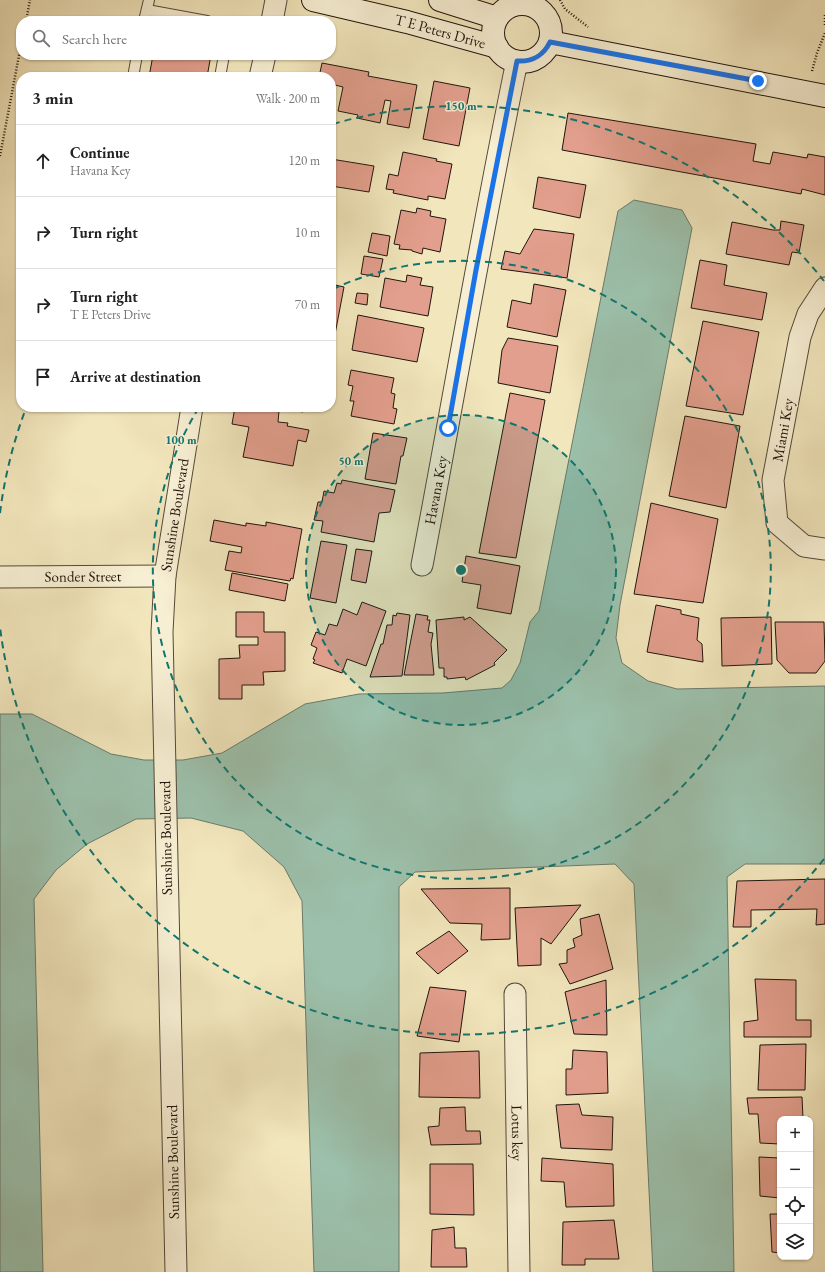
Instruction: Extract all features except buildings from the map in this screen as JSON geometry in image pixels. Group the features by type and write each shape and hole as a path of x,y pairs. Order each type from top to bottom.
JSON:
{"street":[{"path":"273,16 276,0"},
{"name":"T E Peters Drive","path":"313,0 407,22 497,47"},
{"name":"T E Peters Drive","path":"440,0 497,18"},
{"path":"515,5 532,5 540,9 550,23 552,32 550,42 541,55 533,60 517,61 509,58 497,47 494,37 494,27 497,18 508,7 515,5"},
{"path":"550,42 825,96"},
{"path":"261,72 264,60"},
{"name":"Havana Key","path":"422,565 476,270 517,61"},
{"name":"Miami Key","path":"825,288 808,314 800,337 774,480 776,523 804,546 825,549"},
{"name":"Sunshine Boulevard","path":"176,1272 162,632 165,576 191,412"},
{"name":"Sonder Street","path":"0,577 165,576"},
{"name":"Lotus key","path":"514,994 519,1272"}],"lane":[{"path":"145,16 148,5 189,16"},
{"path":"134,72 137,60"},
{"path":"221,72 223,60"}],"path":[{"path":"27,16 30,0"},
{"path":"825,15 825,27"},
{"path":"812,71 814,59 825,33"},
{"path":"0,156 18,60"}],"shaded area":[{"path":"634,200 682,210 692,228 620,605 616,638 622,663 648,681 677,689 825,686 825,864 745,864 727,877 734,1272 653,1272 634,884 615,864 415,872 399,887 399,1272 314,1272 302,901 284,867 243,831 191,818 136,819 87,844 56,870 34,899 43,1272 0,1272 0,714 32,714 111,754 144,760 183,760 222,753 305,704 359,694 443,693 502,688 511,680 520,663 530,622 539,611 618,211"}],"route":[{"path":"448,428 476,270 517,61 525,62 533,60 541,55 550,42 758,81"}]}
